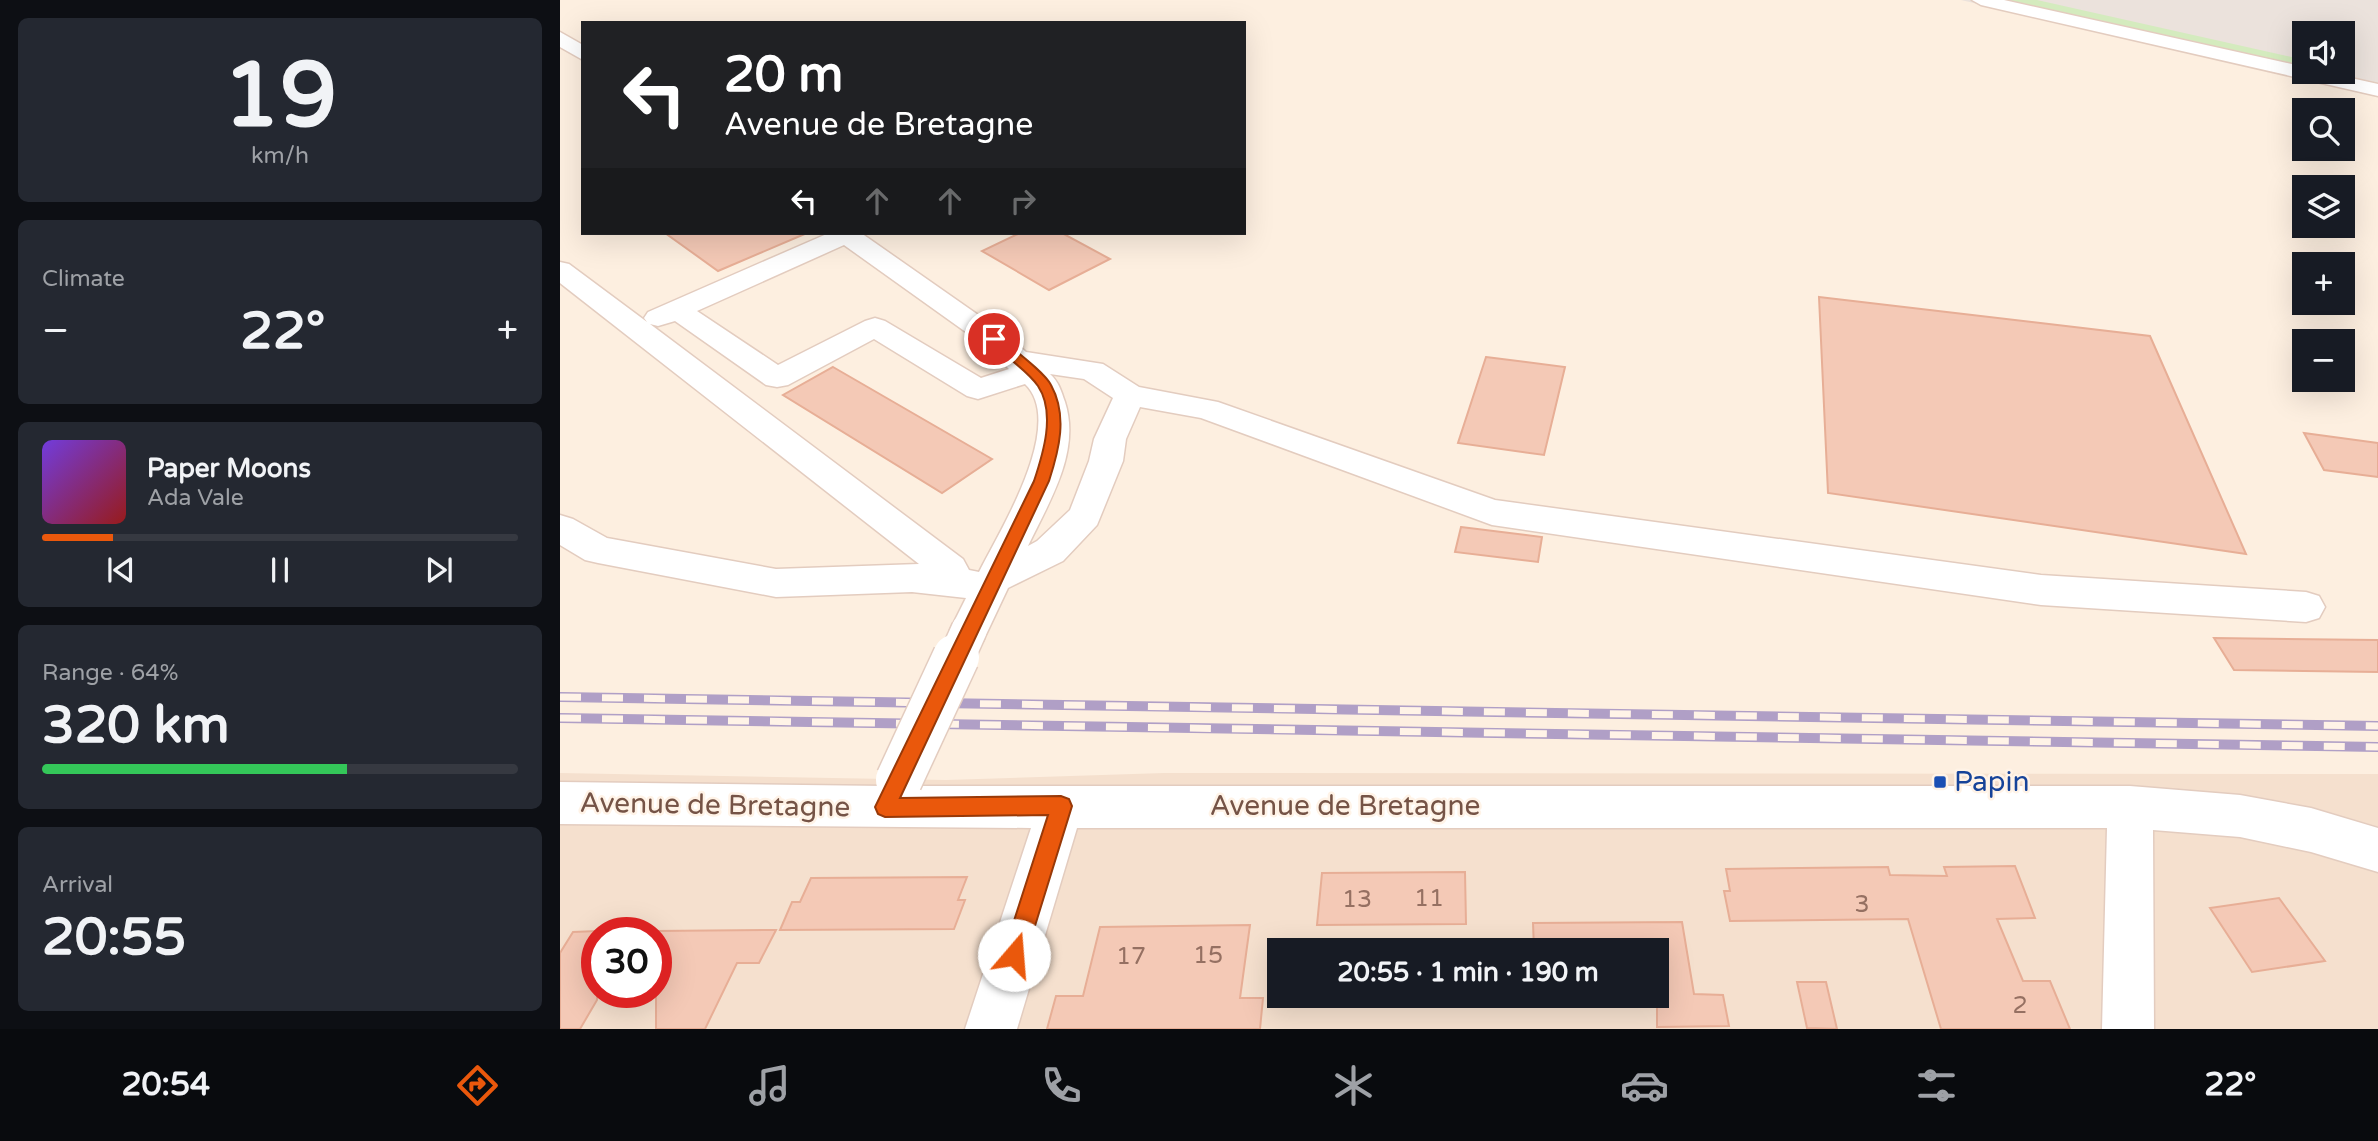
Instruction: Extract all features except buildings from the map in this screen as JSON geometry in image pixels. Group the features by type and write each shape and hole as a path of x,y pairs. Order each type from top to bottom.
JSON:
{"street":[{"path":"1981,0 2378,90"},
{"path":"560,38 581,53"},
{"path":"635,328 842,235"},
{"path":"848,235 892,270 994,339 1045,385 1054,417 1053,447 1042,481 981,582 970,630 892,794"},
{"path":"560,270 950,569 981,582"},
{"path":"677,310 777,378 875,327 978,389 1023,366 1092,372 1130,395 1207,409 1492,512 2041,590 2306,607"},
{"path":"560,528 598,550 776,583 912,578 981,582 1051,551 1085,516 1106,461 1110,439 1130,395"},
{"name":"Avenue de Bretagne","path":"560,803 892,794 1061,806 2130,807 2240,816 2311,830 2378,850"},
{"path":"991,1029 1061,806"},
{"path":"2128,1029 2130,807"}],"shaded area":[{"path":"1961,0 2378,0 2378,97 2322,84 2355,84 2355,21 2292,21 2292,77"},
{"path":"560,773 946,780 1164,773 2378,774 2378,1029 560,1029"}],"green space":[{"path":"1997,0 2037,0 2292,57 2292,65"}],"railway":[{"path":"560,697 2378,726"},
{"path":"560,718 2378,747"}],"place":[{"name":"Papin","path":"1940,782"}],"route":[{"path":"994,339 1045,385 1054,417 1053,447 1042,481 885,807 1061,806 1014,955"}]}
